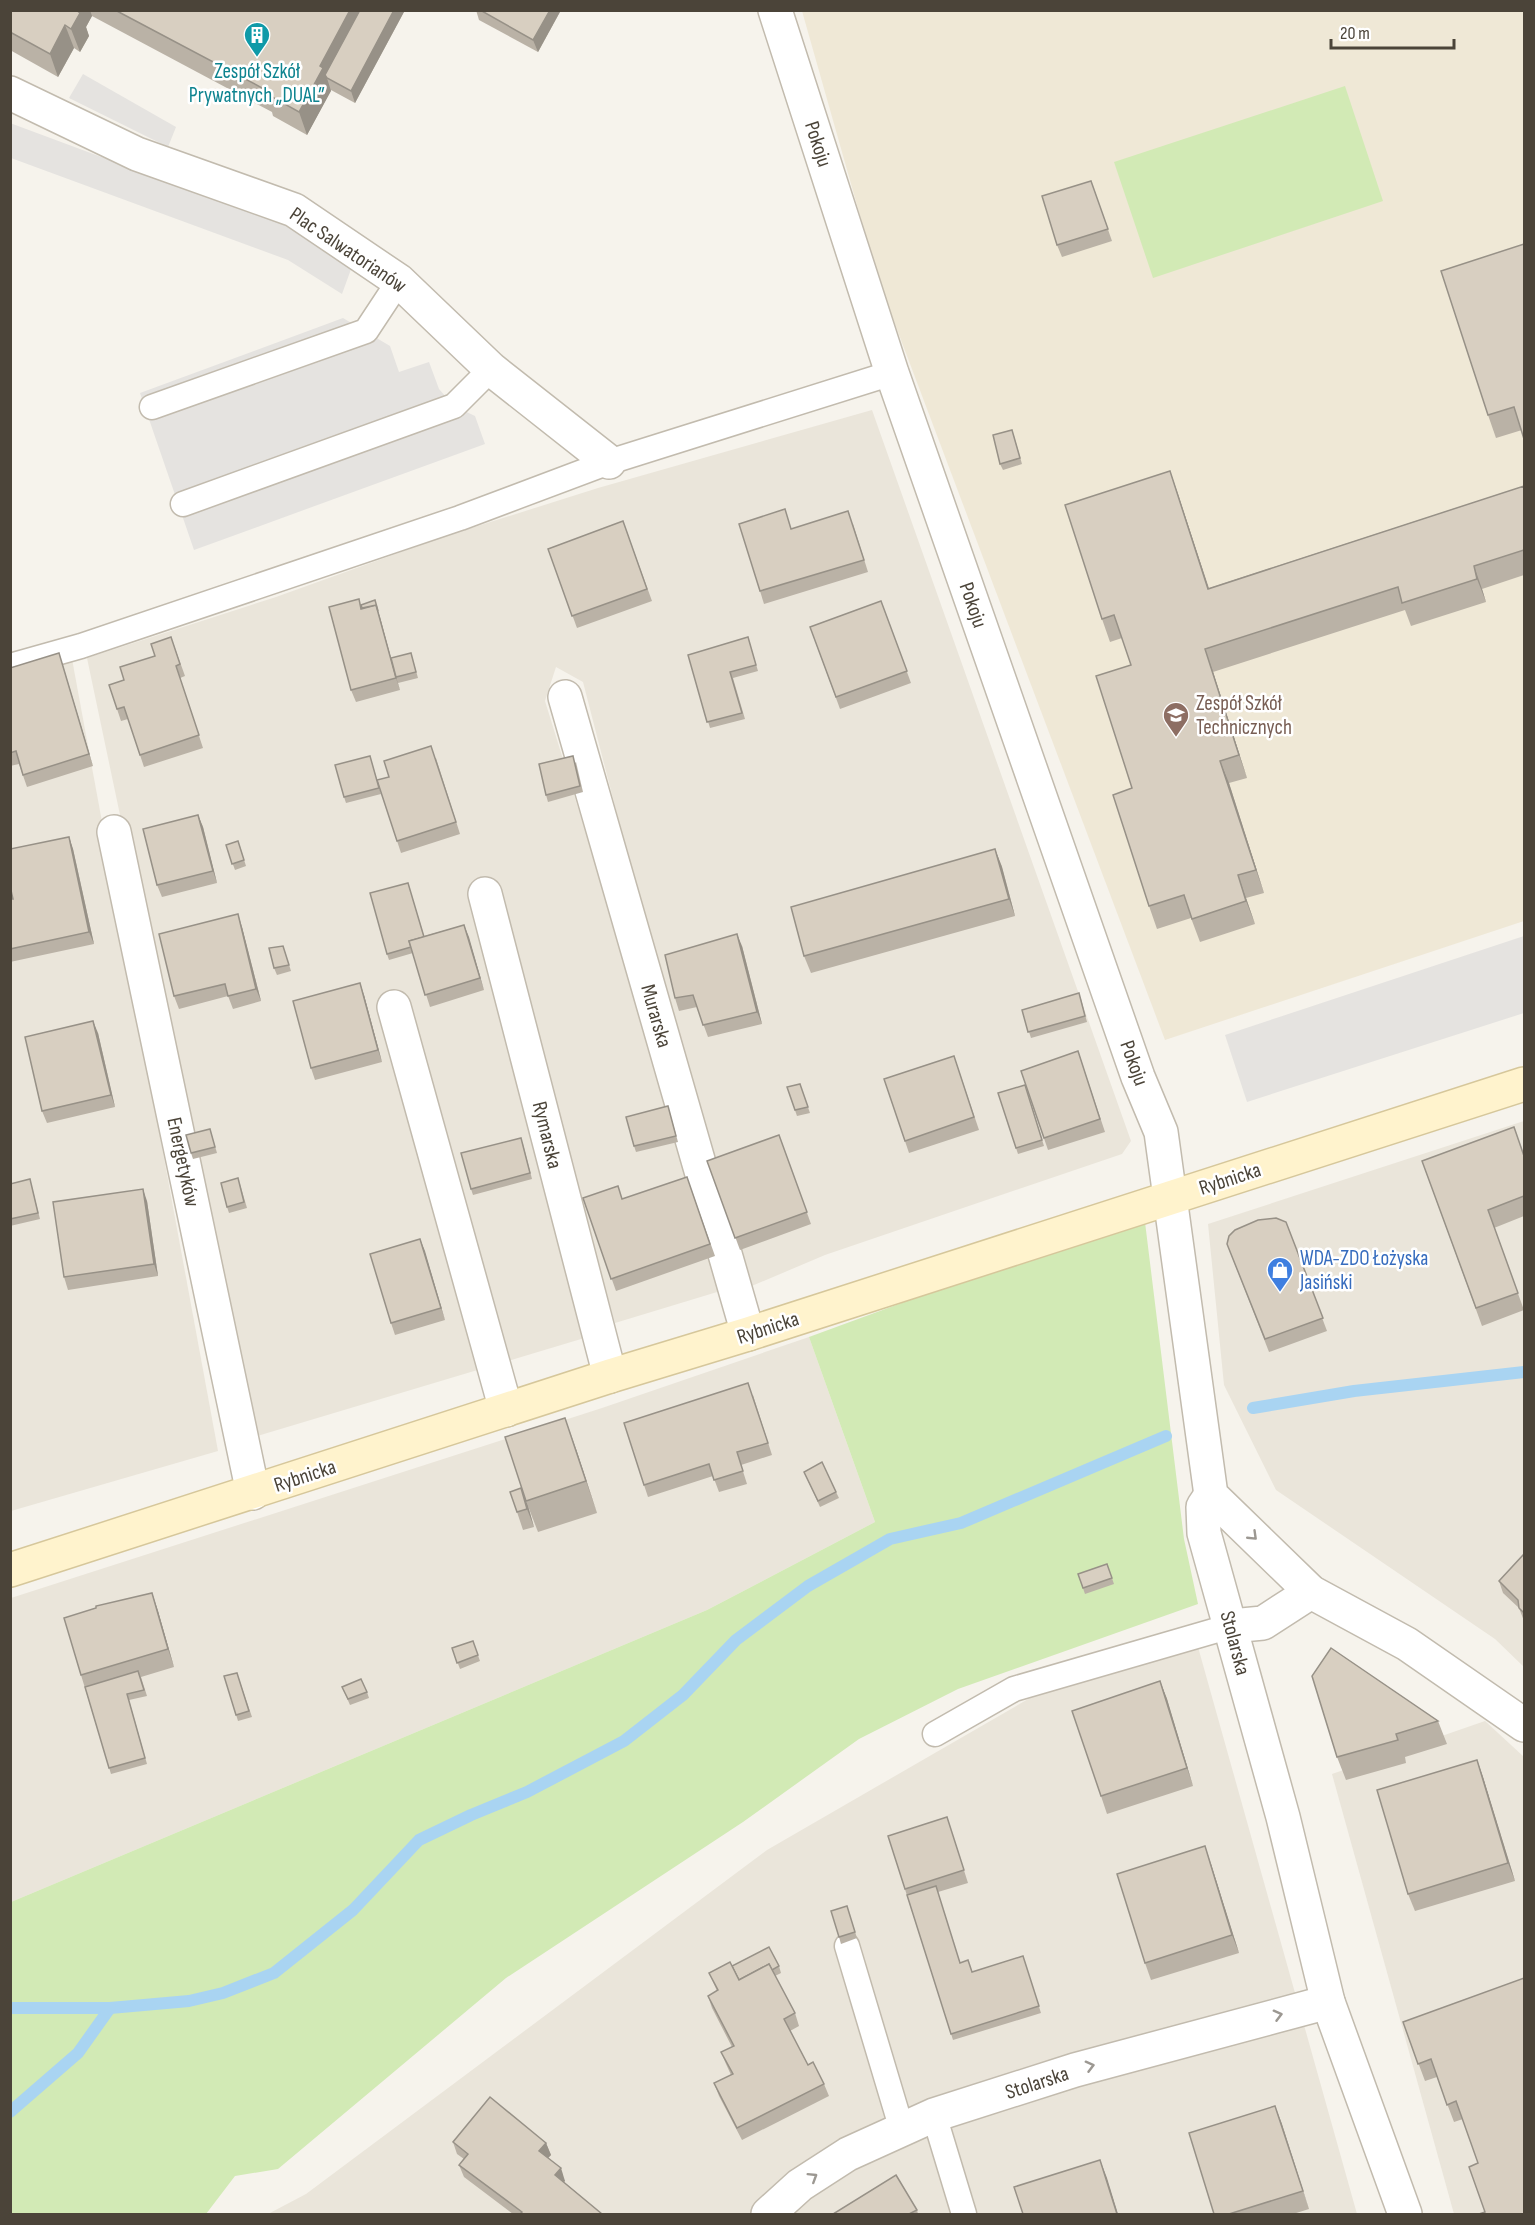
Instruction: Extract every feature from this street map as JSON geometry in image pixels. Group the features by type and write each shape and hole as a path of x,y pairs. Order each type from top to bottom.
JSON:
{"street":[{"name":"Pokoju","path":"775,10 892,373 1138,1077 1161,1132 1169,1198"},
{"name":"Plac Salwatorianów","path":"10,93 137,154 294,210 399,281 491,369 609,462"},
{"name":"Murarska","path":"565,696 748,1334"},
{"name":"Energetyków","path":"114,832 253,1493"},
{"name":"Rymarska","path":"484,894 610,1376"},
{"path":"394,1007 506,1410"},
{"name":"Rybnicka","path":"10,1570 1524,1084"},
{"name":"Stolarska","path":"1169,1198 1211,1495 1203,1507 1204,1533 1283,1817 1328,2002 1405,2214"},
{"path":"1211,1495 1311,1592 1407,1644 1524,1725"},
{"path":"1231,1626 1263,1623 1311,1592"},
{"name":"Stolarska","path":"768,2214 800,2185 848,2154 934,2115 1076,2070 1328,2002"}],"lane":[{"path":"152,407 366,332 399,281"},
{"path":"183,504 454,406 491,369"},
{"path":"10,666 81,646 460,518 609,462 892,373"},
{"path":"935,1734 1014,1689 1231,1626"},
{"path":"847,1946 902,2130"},
{"path":"934,2115 964,2214"}],"shaded area":[{"path":"802,11 1524,11 1524,921 1165,1040 878,279"},
{"path":"83,74 176,127 168,147 69,98"},
{"path":"10,123 298,230 354,261 342,294 288,260 11,158"},
{"path":"343,318 390,346 399,372 429,362 439,389 454,406 475,416 485,444 194,550 140,393"},
{"path":"872,410 1131,1141 1122,1154 825,1255 740,1291 583,682 556,667 545,701 727,1289 615,1323 490,881 591,1336 251,1438 87,658 276,597 440,538 598,488"},
{"path":"72,659 218,1451 11,1511 11,679"},
{"path":"1524,936 1524,1013 1247,1102 1225,1035"},
{"path":"1524,1121 1524,1667 1495,1639 1276,1490 1224,1385 1208,1224"},
{"path":"809,1337 875,1522 707,1610 11,1902 11,1598 602,1408"},
{"path":"1198,1647 1357,2214 268,2214 306,2194 767,1850 1049,1687"},
{"path":"1485,1721 1524,1757 1524,2214 1454,2214 1332,1774"}],"green space":[{"path":"1345,86 1383,201 1153,278 1114,162"},
{"path":"1144,1214 1184,1539 1198,1604 958,1689 859,1739 743,1822 506,1978 278,2169 235,2176 206,2214 11,2214 11,1902 707,1610 875,1522 809,1337"}],"building":[{"path":"10,10 76,10 80,13 71,29 65,25 50,54 10,32"},
{"name":"Zespół Szkół Prywatnych „DUAL”","path":"115,10 350,10 299,112 265,93 266,90"},
{"path":"360,10 394,10 351,91 325,75"},
{"path":"480,10 550,10 533,40"},
{"path":"1091,181 1108,229 1057,245 1042,196"},
{"path":"1524,244 1524,439 1514,407 1488,415 1441,271"},
{"path":"1012,430 1020,458 1000,464 993,435"},
{"name":"Zespół Szkół Technicznych","path":"1170,471 1208,589 1524,486 1524,550 1474,566 1477,579 1402,603 1398,587 1205,649 1239,755 1220,761 1256,870 1238,875 1246,901 1192,919 1184,895 1149,906 1113,795 1132,788 1096,676 1131,665 1114,615 1102,619 1065,505"},
{"path":"785,509 791,529 848,511 864,560 760,591 739,524"},
{"path":"623,521 647,589 572,616 548,549"},
{"path":"359,599 361,609 376,605 396,678 351,690 329,607"},
{"path":"375,600 378,611 376,605 362,608 361,605"},
{"path":"881,601 907,671 836,697 810,627"},
{"path":"171,637 180,664 176,666 199,735 140,755 124,707 117,709 109,685 124,680 120,667 155,656 151,644"},
{"path":"748,637 756,665 730,672 742,713 707,722 688,655"},
{"path":"59,653 89,754 23,775 16,751 10,753 10,668"},
{"path":"411,653 416,672 396,677 391,658"},
{"path":"431,746 456,822 397,841 377,780 389,777 384,761"},
{"path":"370,756 379,788 344,797 335,765"},
{"path":"573,756 580,786 546,795 539,764"},
{"path":"198,815 213,871 157,885 143,829"},
{"path":"69,837 89,932 10,949 10,899 13,899 10,886 10,849"},
{"path":"238,841 244,860 232,864 226,845"},
{"path":"995,849 1009,899 804,956 791,907"},
{"path":"408,883 424,937 409,941 411,947 387,954 370,893"},
{"path":"238,914 256,989 228,996 225,984 174,996 159,934"},
{"path":"464,925 480,978 425,995 409,941"},
{"path":"737,934 757,1012 703,1025 693,995 675,998 665,955"},
{"path":"283,946 289,965 274,968 269,948"},
{"path":"360,983 378,1050 311,1068 293,1001"},
{"path":"1079,993 1085,1016 1028,1032 1022,1010"},
{"path":"93,1021 111,1095 42,1111 25,1037"},
{"path":"1078,1051 1100,1119 1044,1138 1021,1071"},
{"path":"954,1056 974,1117 905,1141 884,1079"},
{"path":"800,1084 808,1107 795,1110 787,1087"},
{"path":"1025,1085 1042,1140 1016,1148 998,1093"},
{"path":"668,1106 676,1136 634,1146 626,1117"},
{"path":"1514,1127 1524,1156 1524,1196 1488,1210 1518,1293 1476,1308 1422,1161"},
{"path":"210,1129 215,1147 191,1153 186,1135"},
{"path":"779,1135 807,1212 735,1238 707,1161"},
{"path":"521,1138 530,1173 471,1189 461,1153"},
{"path":"687,1177 710,1244 611,1279 583,1198 618,1186 622,1199"},
{"path":"238,1178 244,1202 227,1207 221,1183"},
{"path":"30,1179 38,1213 10,1219 10,1184"},
{"path":"143,1189 154,1264 64,1277 53,1202"},
{"name":"WDA-ZDO Łożyska Jasiński","path":"1276,1218 1286,1222 1323,1318 1265,1339 1227,1244 1229,1236 1235,1230 1258,1220"},
{"path":"420,1239 441,1308 391,1323 370,1254"},
{"path":"748,1383 768,1443 737,1452 743,1471 714,1480 709,1464 644,1485 624,1423"},
{"path":"565,1418 586,1481 526,1501 505,1437"},
{"path":"822,1462 836,1492 818,1501 804,1472"},
{"path":"521,1488 527,1509 517,1512 510,1492"},
{"path":"1524,1554 1524,1613 1519,1608 1518,1600 1499,1581"},
{"path":"1107,1564 1112,1578 1083,1588 1078,1574"},
{"path":"152,1593 168,1649 81,1675 64,1618 96,1608 96,1606"},
{"path":"473,1641 478,1655 457,1663 452,1648"},
{"path":"1331,1648 1438,1721 1396,1734 1398,1740 1337,1757 1312,1676"},
{"path":"138,1671 144,1690 127,1694 145,1758 109,1768 85,1687"},
{"path":"237,1673 249,1711 236,1715 224,1676"},
{"path":"361,1679 367,1692 348,1699 342,1687"},
{"path":"1160,1681 1187,1768 1101,1796 1072,1711"},
{"path":"1477,1760 1508,1863 1408,1894 1377,1790"},
{"path":"947,1817 964,1870 905,1889 888,1836"},
{"path":"1205,1846 1232,1935 1145,1963 1117,1874"},
{"path":"936,1886 960,1963 968,1960 972,1972 1023,1956 1039,2006 951,2034 907,1895"},
{"path":"847,1906 855,1932 839,1937 831,1911"},
{"path":"769,1947 779,1966 772,1970 769,1964 739,1980 732,1966"},
{"path":"730,1962 739,1980 769,1964 795,2013 784,2019 808,2065 813,2062 824,2084 737,2128 714,2083 733,2074 721,2052 734,2046 708,1996 718,1990 709,1973"},
{"path":"1524,1978 1524,2214 1479,2214 1485,2212 1469,2167 1478,2163 1456,2101 1447,2105 1431,2059 1418,2064 1403,2022"},
{"path":"490,2097 546,2143 539,2151 561,2168 555,2175 602,2214 520,2214 522,2212 459,2165 468,2154 453,2142"},
{"path":"1275,2106 1303,2191 1229,2214 1214,2214 1189,2133"},
{"path":"1100,2160 1117,2214 1023,2214 1014,2187"},
{"path":"896,2175 917,2210 909,2214 833,2214"}],"waterway":[{"path":"1253,1408 1354,1391 1524,1372"},
{"path":"10,2008 110,2008 189,2001 223,1993 274,1973 353,1910 419,1840 527,1792 624,1741 683,1695 736,1640 808,1586 890,1539 961,1523 1166,1436"},
{"path":"10,2112 78,2053 110,2008"}],"place":[{"name":"Zespół Szkół Prywatnych „DUAL”","path":"257,58"},
{"name":"Zespół Szkół Technicznych","path":"1176,738"},
{"name":"WDA-ZDO Łożyska Jasiński","path":"1280,1293"}]}
